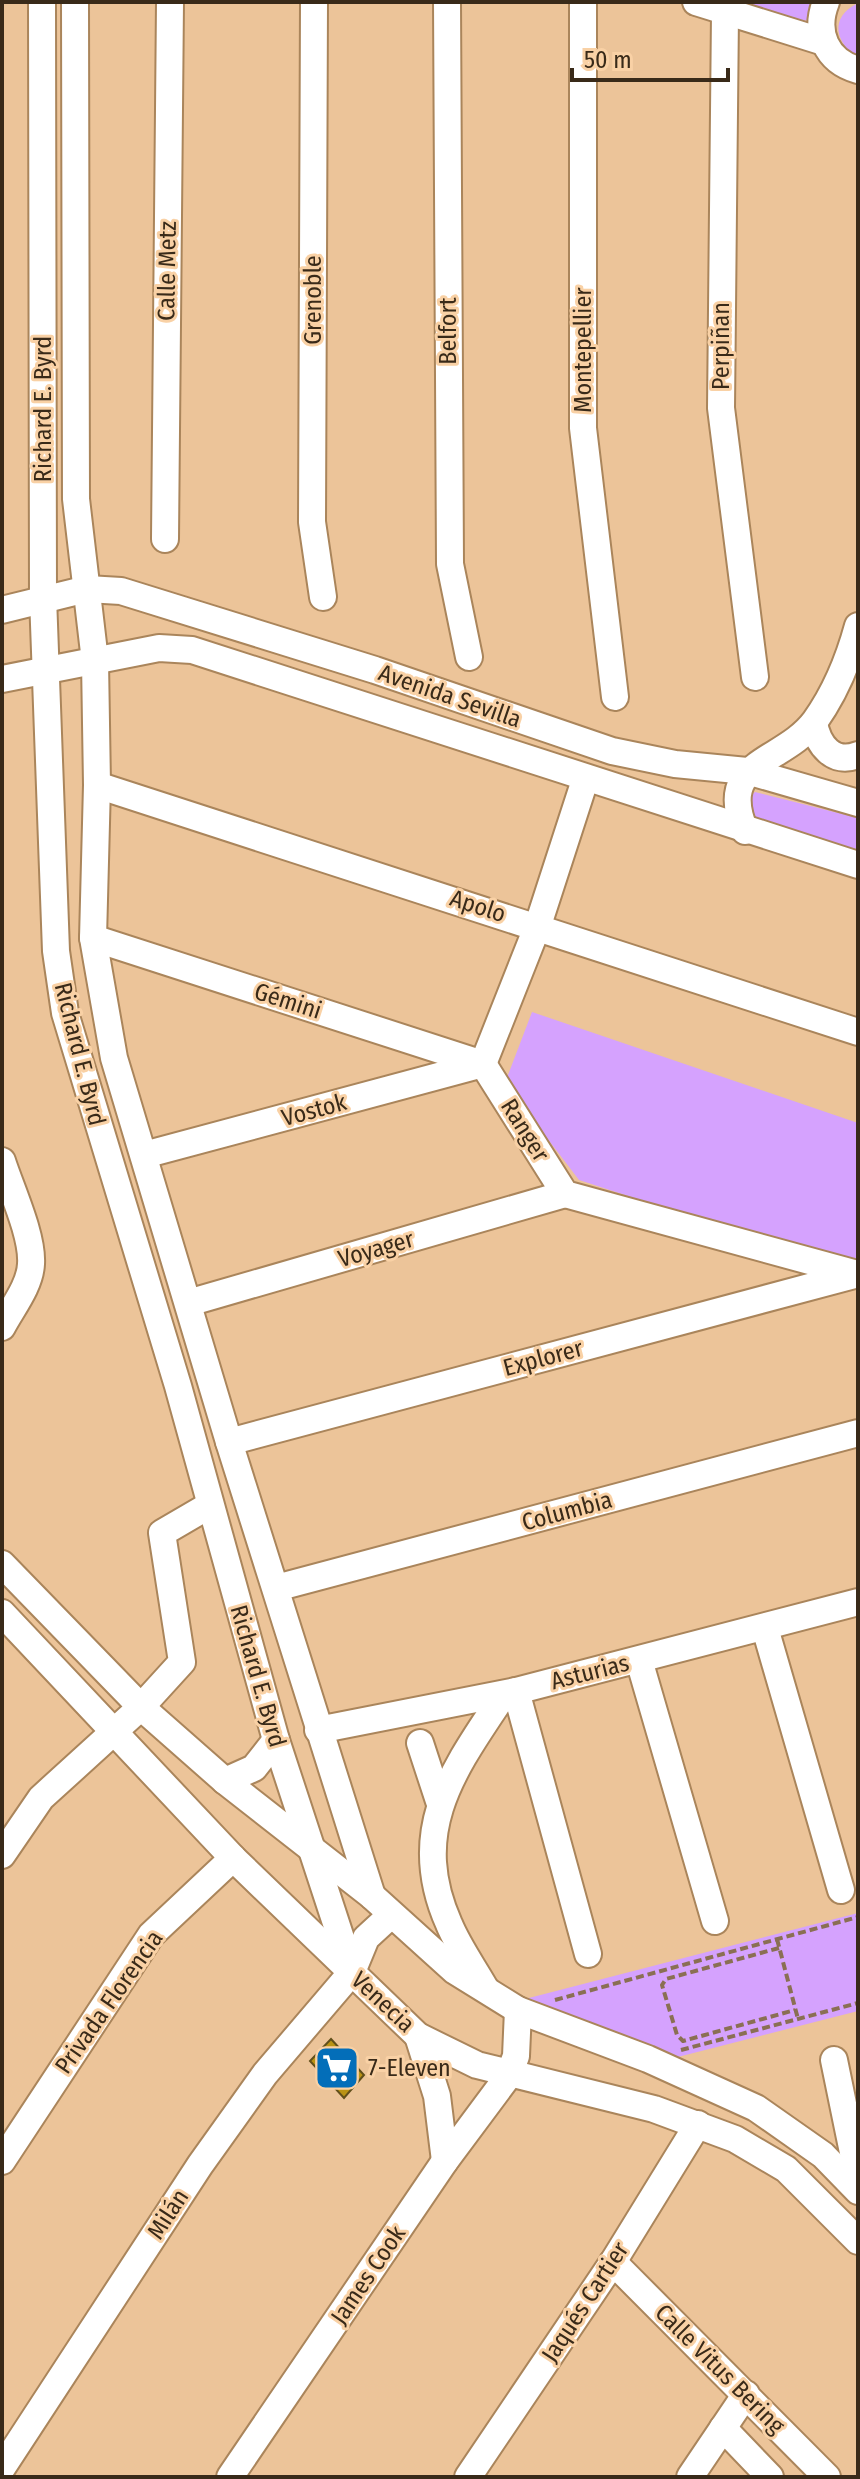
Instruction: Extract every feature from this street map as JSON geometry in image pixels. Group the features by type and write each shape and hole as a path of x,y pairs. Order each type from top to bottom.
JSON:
{"street":[{"name":"Richard E. Byrd","path":"42,2 43,597 56,951 65,1013 276,1740 352,1972"},
{"name":"Richard E. Byrd","path":"75,2 75,484 95,661 97,785 93,938 114,1058 229,1442 372,1896"},
{"name":"Calle Metz","path":"165,539 170,2"},
{"name":"Grenoble","path":"314,2 312,522 323,597"},
{"name":"Belfort","path":"447,2 450,564 469,657"},
{"name":"Montepellier","path":"583,2 583,428 615,697"},
{"path":"696,2 824,42"},
{"path":"826,2 821,16 824,42 838,61 858,70"},
{"name":"Perpiñan","path":"725,13 721,408 755,677"},
{"name":"Avenida Sevilla","path":"2,610 43,597 87,589 121,591 156,599 612,751 675,764 747,771 858,803"},
{"path":"745,831 737,801 747,771 814,723 849,657 858,626"},
{"name":"Avenida Sevilla","path":"2,679 159,648 192,650 585,780 858,865"},
{"path":"814,723 816,736 830,754 839,757 858,755"},
{"path":"483,1064 538,925 585,780"},
{"name":"Apolo","path":"97,785 538,925 858,1032"},
{"name":"Gémini","path":"93,938 483,1064"},
{"name":"Vostok","path":"144,1155 483,1064"},
{"name":"Ranger","path":"483,1064 565,1194"},
{"path":"2,1161 30,1250 31,1266 26,1284 2,1327"},
{"path":"565,1194 858,1274"},
{"name":"Voyager","path":"188,1303 565,1194"},
{"name":"Explorer","path":"229,1442 858,1274"},
{"name":"Columbia","path":"276,1588 858,1433"},
{"path":"2,1855 41,1798 141,1707 182,1662 162,1533 210,1505"},
{"path":"6,1576 141,1707 225,1781 372,1896 455,1971 518,2010 648,2059 756,2108 823,2155 858,2191"},
{"name":"Asturias","path":"318,1730 510,1692 858,1602"},
{"name":"Venecia","path":"2,1613 233,1858 418,2036 477,2065 654,2109 735,2139 786,2169 858,2241"},
{"path":"765,1628 841,1890"},
{"path":"639,1660 715,1921"},
{"path":"489,1994 449,1924 437,1887 433,1849 439,1801 453,1773 510,1692"},
{"path":"510,1692 588,1954"},
{"path":"225,1781 254,1768 276,1740"},
{"path":"420,1743 439,1801"},
{"name":"Privada Florencia","path":"2,2161 151,1935 233,1858"},
{"name":"Milán","path":"2,2468 200,2165 265,2074 352,1972 366,1938 391,1915"},
{"path":"509,2075 516,2056 518,2010"},
{"path":"418,2036 437,2096 445,2161"},
{"path":"834,2060 858,2177"},
{"name":"James Cook","path":"230,2477 445,2161 509,2075"},
{"name":"Jaqués Cartier","path":"468,2477 613,2262 698,2124"},
{"name":"Calle Vitus Bering","path":"613,2262 827,2477"},
{"path":"690,2477 746,2394"},
{"path":"723,2428 770,2477"}],"path":[{"path":"518,2010 858,1917"},
{"path":"777,1939 798,2019"},
{"path":"779,1948 666,1979 662,1985 677,2035 683,2041 795,2010"},
{"path":"648,2059 858,2003"}],"shaded area":[{"path":"732,2 815,2 808,20 789,23"},
{"path":"858,3 858,60 844,46 838,30 842,16"},
{"path":"755,792 858,818 858,851 810,836 758,827 744,803"},
{"path":"532,1012 858,1123 858,1271 579,1180 505,1083"},
{"path":"858,1913 858,2011 666,2060 525,1999"}],"building":[{"name":"7-Eleven","path":"331,2039 364,2075 344,2098 310,2061"}],"place":[{"name":"7-Eleven","path":"337,2068"}]}
